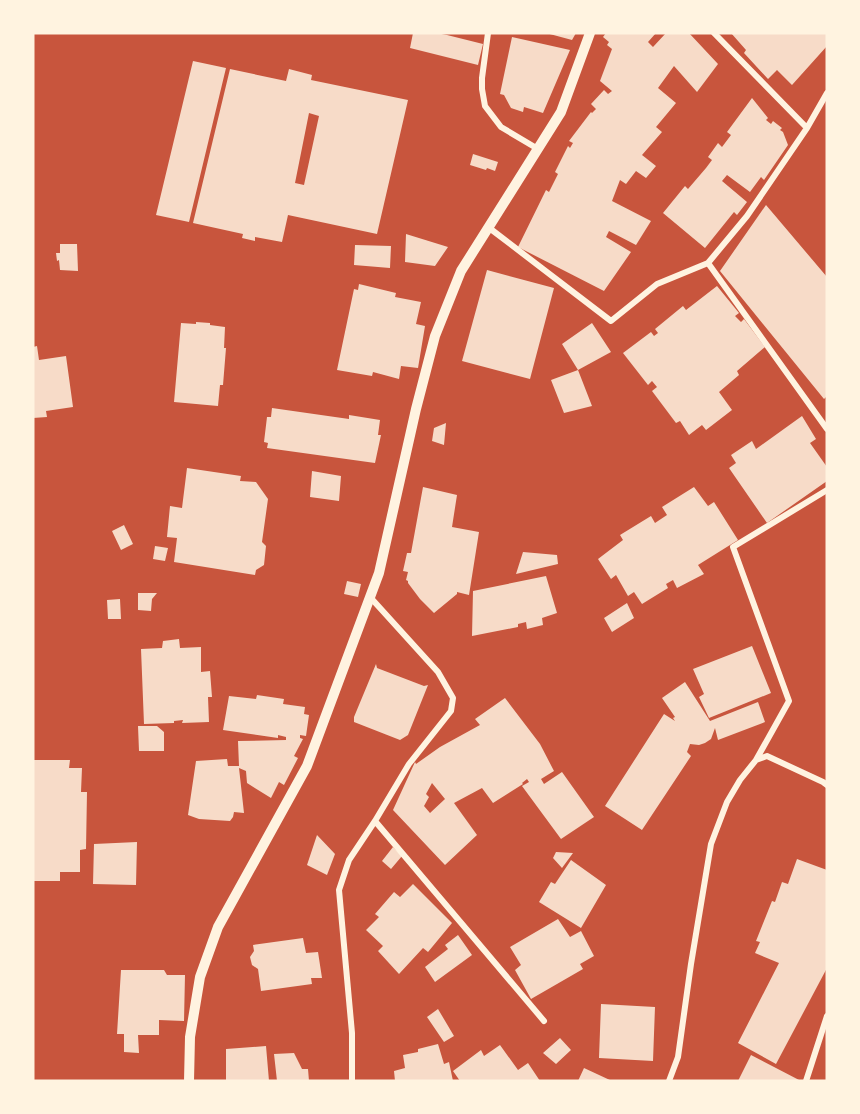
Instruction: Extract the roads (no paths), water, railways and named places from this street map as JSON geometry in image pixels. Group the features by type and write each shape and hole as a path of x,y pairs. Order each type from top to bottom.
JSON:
{"street":[{"path":"488,33 482,78 485,106 501,127 538,150"},
{"path":"189,1081 190,1037 200,977 218,927 308,766 379,573 435,336 461,271 561,112 590,33"},
{"path":"714,33 807,128"},
{"path":"488,227 611,321 657,285 708,263 747,216 807,128 827,93"},
{"path":"708,263 827,429"},
{"path":"669,1081 678,1057 711,844 728,802 740,780 756,760 789,701 733,547 827,490"},
{"path":"352,1081 352,1033 339,890 349,861 409,764 451,711 453,698 438,672 370,597"},
{"path":"756,760 767,756 827,785"},
{"path":"375,821 544,1022"},
{"path":"806,1081 827,1016"}]}
